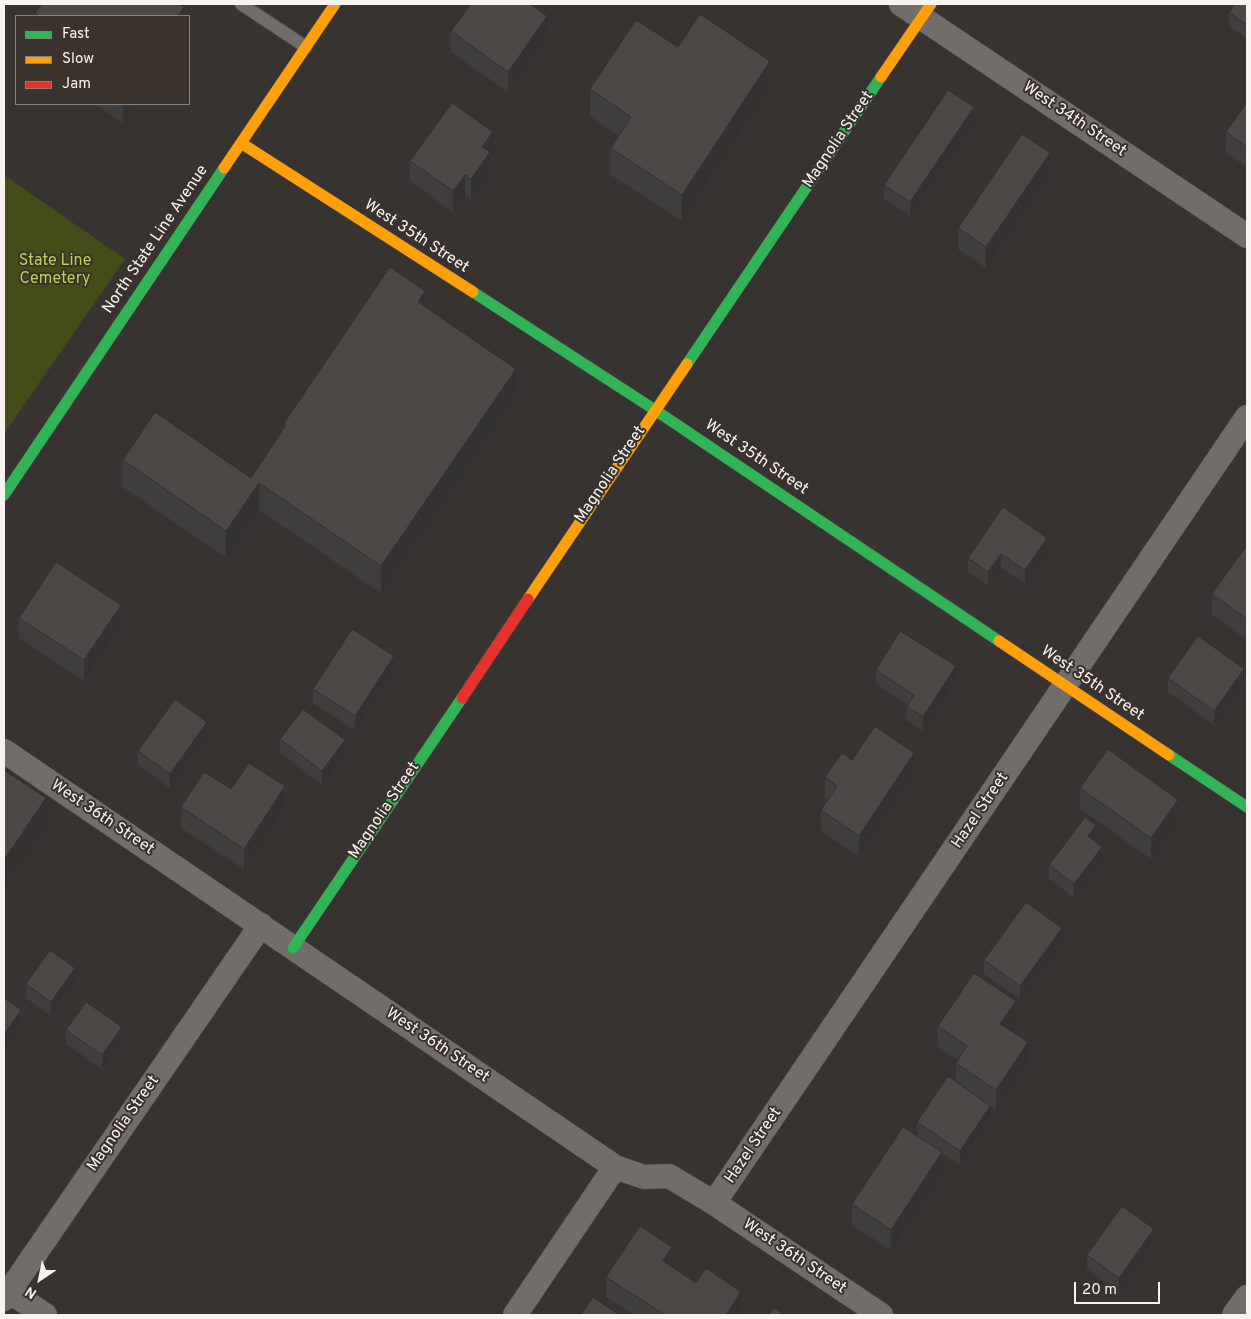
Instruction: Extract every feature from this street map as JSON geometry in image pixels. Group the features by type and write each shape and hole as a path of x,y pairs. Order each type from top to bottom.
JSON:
{"street":[{"name":"North State Line Avenue","path":"4,494 335,4"},
{"name":"West 34th Street","path":"901,4 927,11 1247,236"},
{"name":"Magnolia Street","path":"293,948 655,410 927,11"},
{"name":"West 35th Street","path":"241,143 655,410 1247,808"},
{"name":"Hazel Street","path":"714,1203 1247,418"},
{"name":"West 36th Street","path":"4,751 615,1167 644,1177 668,1176 714,1203 880,1315"},
{"name":"Magnolia Street","path":"5,1293 261,925"},
{"path":"515,1315 615,1167"},
{"path":"5,1293 45,1315"},
{"path":"1234,1315 1247,1297"}],"lane":[{"path":"242,4 306,47"}],"green space":[{"name":"State Line Cemetery","path":"4,175 125,259 4,434"}],"building":[{"path":"42,4 179,4 184,7 179,15 38,15 35,13"},
{"path":"471,4 530,4 547,16 508,72 451,31"},
{"path":"1235,4 1247,4 1247,25 1229,12"},
{"path":"700,14 770,61 682,195 611,148 631,117 590,89 636,20 678,47"},
{"path":"948,90 974,107 910,202 884,185"},
{"path":"1247,102 1247,147 1226,132"},
{"path":"452,103 493,132 482,147 490,152 471,179 465,175 453,191 410,161"},
{"path":"1022,134 1050,153 986,247 958,228"},
{"path":"390,267 425,291 418,302 516,369 381,566 259,483 226,531 123,460 155,412 251,478 286,425 284,423"},
{"path":"1003,507 1047,538 1025,570 1001,554 988,572 968,558"},
{"path":"1247,545 1247,619 1212,594"},
{"path":"56,562 121,605 84,660 19,618"},
{"path":"352,629 394,656 355,716 313,689"},
{"path":"900,631 956,666 923,717 907,706 914,695 876,670"},
{"path":"1198,636 1244,669 1214,711 1168,678"},
{"path":"175,699 207,722 170,774 138,751"},
{"path":"303,709 345,740 322,771 280,739"},
{"path":"875,726 914,753 859,836 821,810 837,786 825,777 842,753 852,760"},
{"path":"1108,749 1178,800 1151,838 1080,788"},
{"path":"249,763 285,786 244,849 181,807 204,772 231,789"},
{"path":"4,770 46,798 4,860"},
{"path":"1085,817 1096,825 1088,836 1102,847 1074,884 1049,865"},
{"path":"1026,902 1062,928 1020,986 984,960"},
{"path":"50,950 75,968 51,1002 26,984"},
{"path":"974,973 1016,1001 1000,1024 1028,1042 996,1090 956,1063 967,1046 938,1026"},
{"path":"4,998 21,1010 4,1035"},
{"path":"86,1002 122,1027 102,1055 66,1030"},
{"path":"948,1076 990,1106 960,1151 917,1122"},
{"path":"903,1127 942,1152 891,1230 852,1204"},
{"path":"1122,1206 1154,1229 1119,1278 1087,1255"},
{"path":"640,1226 672,1247 663,1261 696,1283 706,1268 741,1292 726,1315 665,1315 606,1277"},
{"path":"593,1297 619,1315 581,1315"},
{"path":"774,1308 784,1315 769,1315"}],"traffic: fast":[{"path":"687,364 881,77"},
{"path":"4,495 224,168"},
{"path":"473,292 655,410 999,641"},
{"path":"293,948 462,698"},
{"path":"1169,755 1247,807"}],"traffic: slow":[{"path":"224,168 335,4"},
{"path":"881,77 931,4"},
{"path":"241,143 473,292"},
{"path":"528,599 687,364"},
{"path":"999,641 1169,755"}],"traffic: jam":[{"path":"462,698 528,599"}]}
